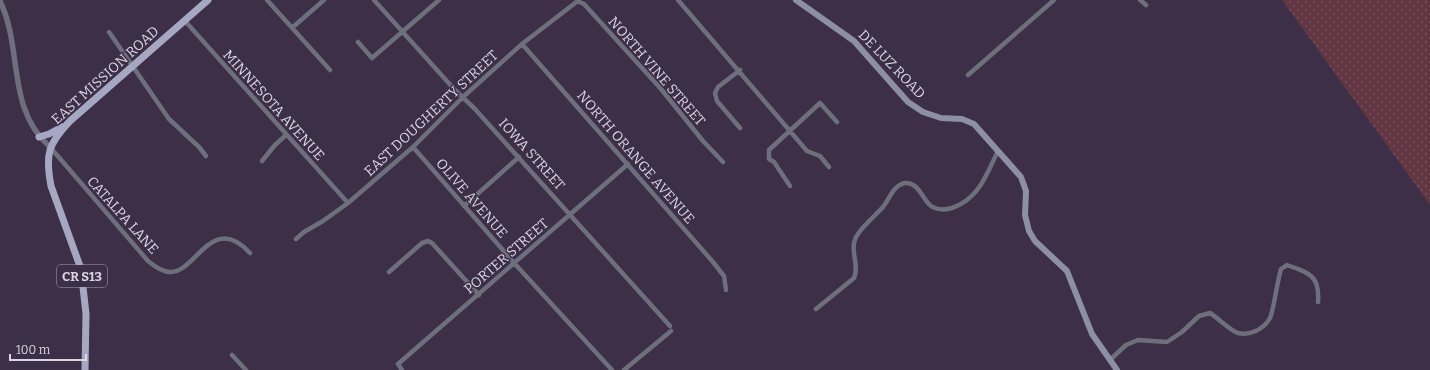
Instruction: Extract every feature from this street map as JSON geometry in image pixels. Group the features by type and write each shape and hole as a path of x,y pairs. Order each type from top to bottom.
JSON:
{"main road":[{"name":"EAST MISSION ROAD","path":"50,147 59,133 70,121 208,0"},
{"name":"DE LUZ ROAD","path":"796,0 854,41 908,102 923,112 942,118 962,119 974,124 1022,177 1026,191 1025,215 1029,231 1035,241 1067,271 1092,334 1111,359 1117,370"},
{"path":"38,137 49,134 70,121"},
{"name":"CR S13","path":"50,147 49,176 51,186 80,268 84,289 86,314 85,370"}],"street":[{"path":"267,0 293,27 330,70"},
{"path":"293,27 324,0"},
{"name":"IOWA STREET","path":"374,0 571,214 671,328 624,370"},
{"path":"358,42 372,58 439,0"},
{"name":"EAST DOUGHERTY STREET","path":"296,240 304,232 323,221 348,203 413,147 463,97 522,44 578,0"},
{"name":"NORTH VINE STREET","path":"578,0 584,4 661,89 703,141 723,162"},
{"path":"678,0 740,70 807,150 820,156 829,167"},
{"path":"968,75 1054,0"},
{"path":"1140,0 1146,5"},
{"path":"0,1 8,24 17,82 29,119 38,137 50,147"},
{"name":"MINNESOTA AVENUE","path":"184,21 348,203"},
{"path":"109,32 169,119 199,147 206,156"},
{"name":"NORTH ORANGE AVENUE","path":"522,44 724,276 726,290"},
{"path":"740,70 718,87 715,93 717,101 723,110 740,128"},
{"path":"790,186 774,162 769,159 769,150 820,103 837,122"},
{"path":"262,161 275,145 286,135"},
{"name":"CATALPA LANE","path":"50,147 148,261 156,267 167,272 173,272 184,267 201,250 214,241 223,239 237,242 250,253"},
{"name":"OLIVE AVENUE","path":"413,147 515,264 612,370"},
{"path":"816,309 854,278 857,273 853,244 857,235 885,204 897,187 904,183 912,184 918,188 931,205 938,209 946,209 963,204 971,198 982,182 998,151"},
{"path":"464,206 519,158"},
{"name":"PORTER STREET","path":"400,368 479,295 628,164"},
{"path":"388,272 422,243 428,241 432,243 479,295"},
{"path":"1111,359 1126,345 1138,340 1167,342 1182,332 1199,316 1210,313 1237,333 1256,331 1263,327 1270,317 1281,270 1287,265 1308,272 1319,290 1318,302"},
{"path":"232,355 246,370"}],"shaded area":[{"path":"1282,0 1430,0 1430,205"}]}
